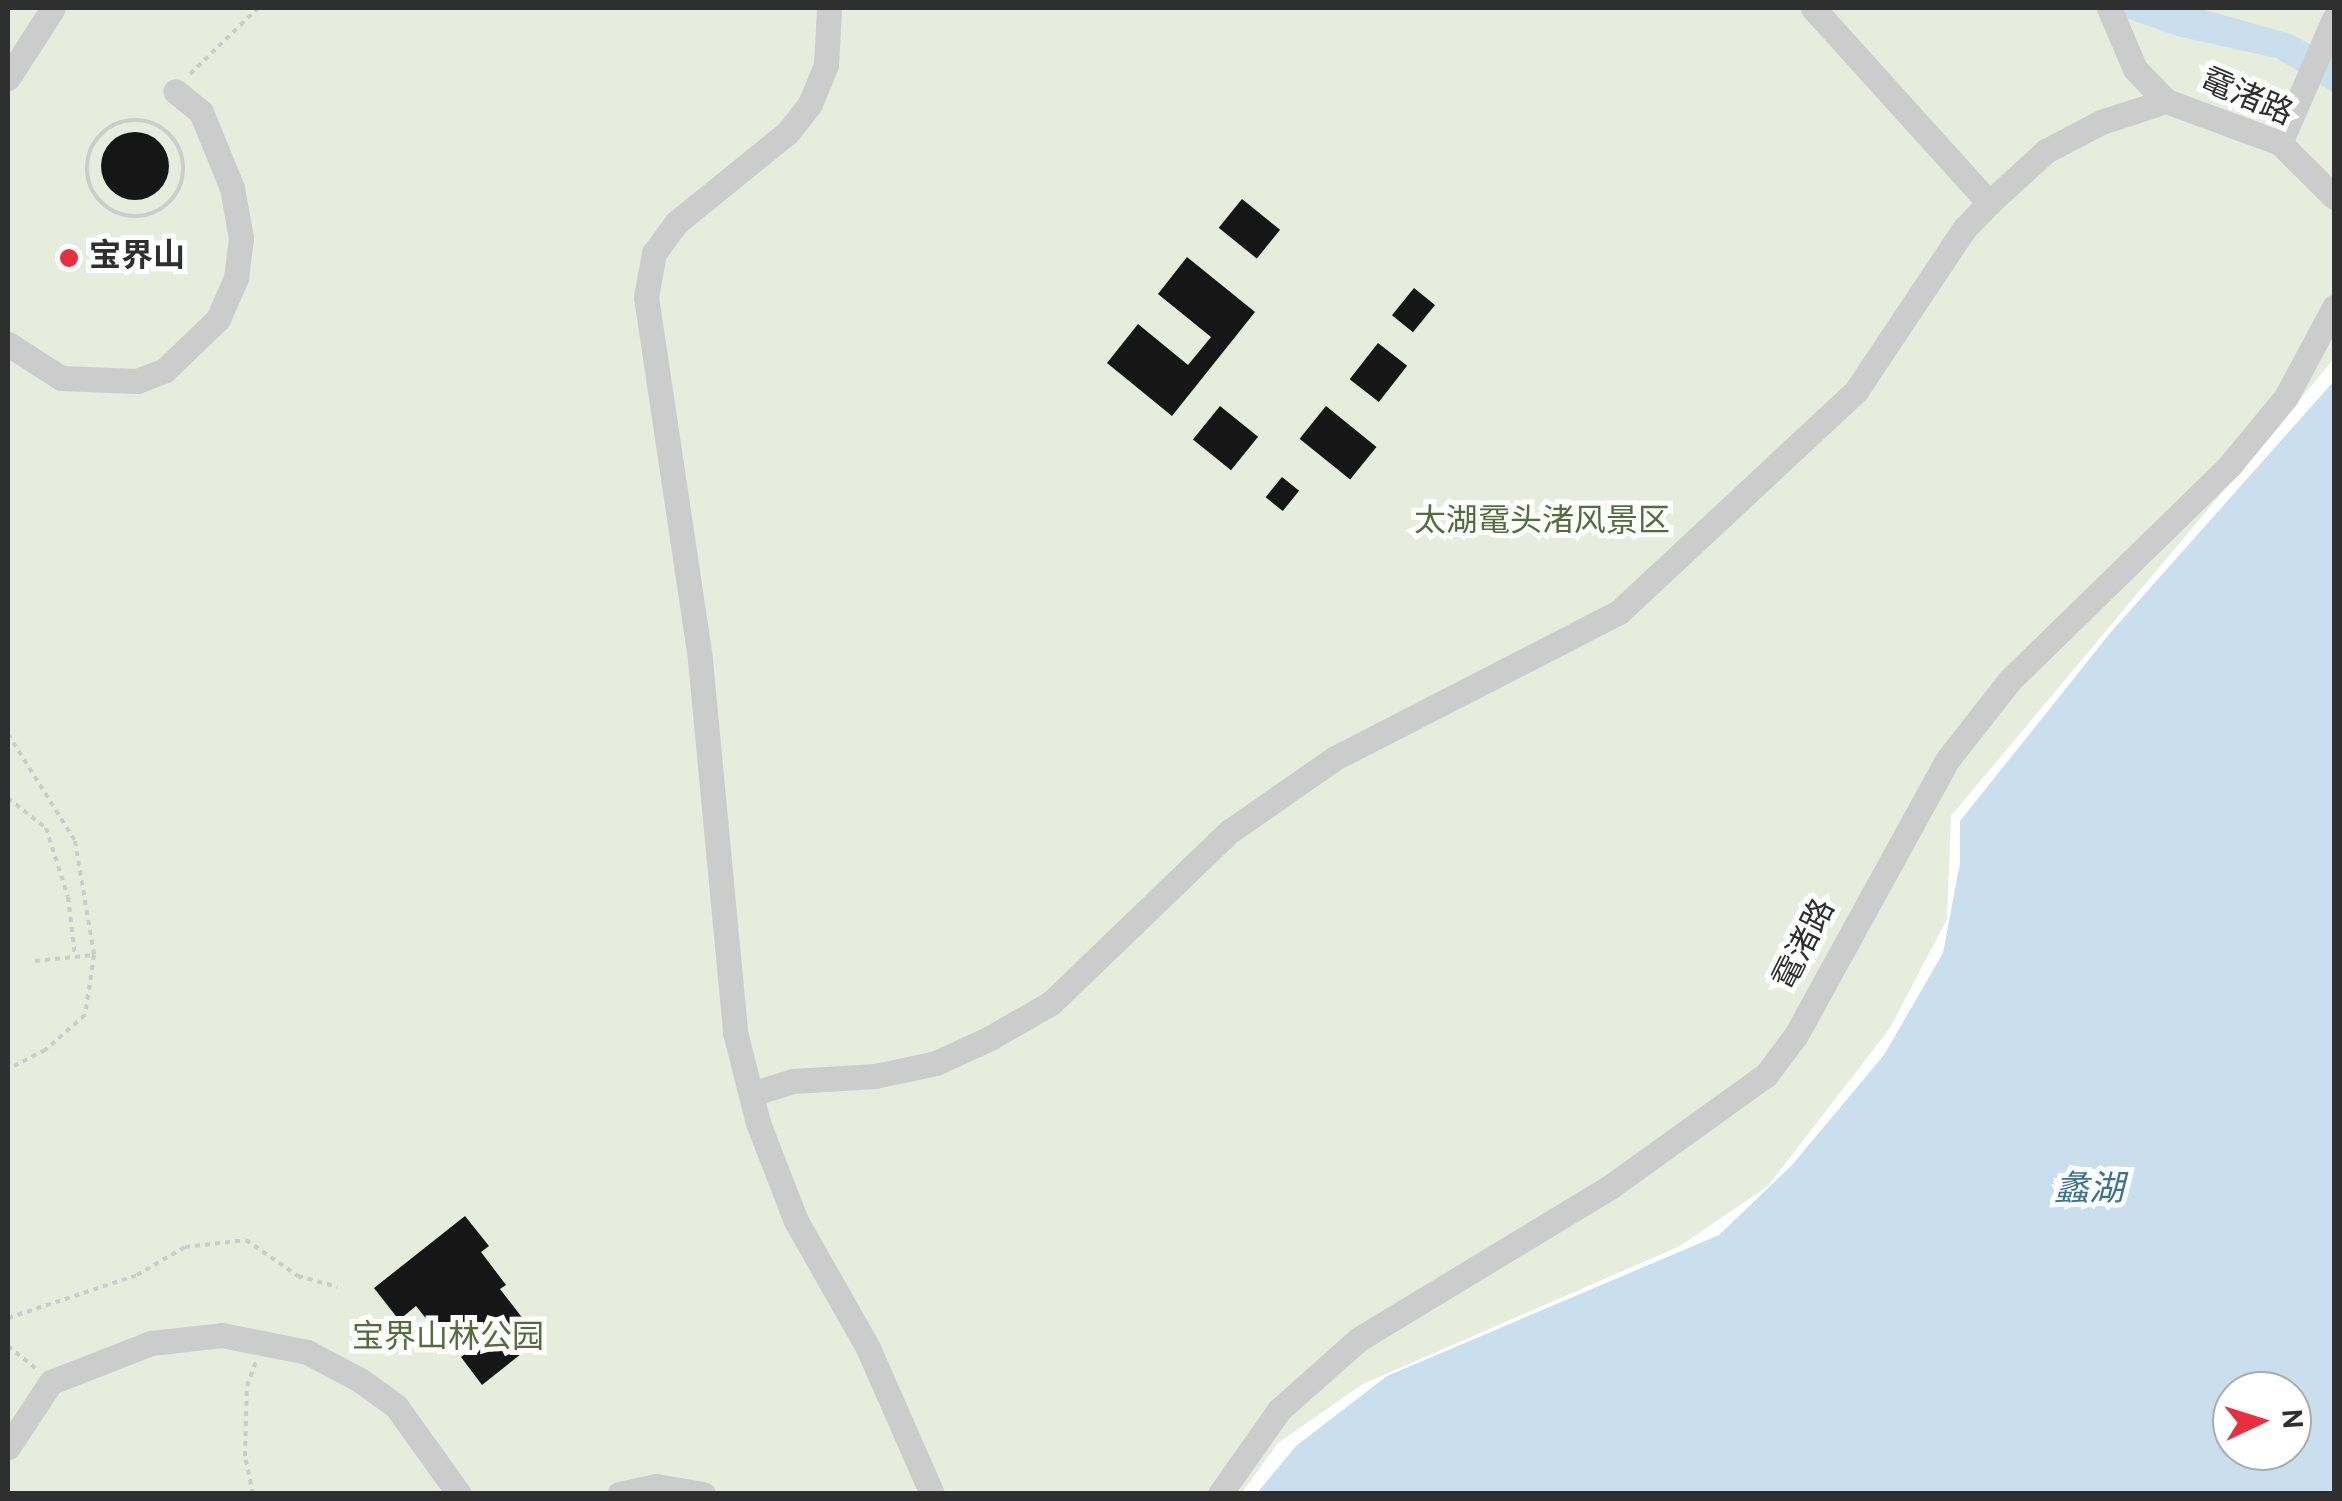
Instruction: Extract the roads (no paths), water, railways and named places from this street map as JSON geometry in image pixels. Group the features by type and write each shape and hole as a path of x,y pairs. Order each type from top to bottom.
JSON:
{"street":[{"path":"8,78 52,8"},
{"path":"829,8 826,65 810,104 786,134 676,223 654,253 646,297 700,660 724,949 750,1094 796,1221 868,1348 932,1494"},
{"path":"1813,8 1989,204"},
{"path":"2280,144 2334,19 2328,8"},
{"name":"鼋渚路","path":"2111,15 2135,69 2166,101 2280,144 2334,197"},
{"path":"8,344 61,378 137,380 165,370 218,319 236,278 241,238 232,188 202,112 176,91"},
{"path":"750,1094 793,1081 874,1076 936,1063 990,1038 1051,1002 1230,831 1335,758 1618,612 1856,391 1964,229 1989,204 2046,151 2100,122 2166,101"},
{"name":"鼋渚路","path":"1220,1494 1279,1410 1359,1338 1610,1187 1766,1075 1796,1035 1948,759 2010,680 2230,465 2286,397 2334,307"},
{"path":"8,1448 52,1382 150,1342 222,1335 263,1339 307,1352 396,1406 459,1494"},
{"path":"619,1494 656,1486 702,1494"}],"water":[{"path":"2097,8 2198,8 2291,34 2334,57 2334,93 2276,58 2177,36"},
{"name":"蠡湖","path":"2334,381 2334,1493 1257,1493 1296,1446 1387,1376 1719,1235 1792,1165 1884,1055 1943,953 1960,863 1960,821 2111,632"}],"place":[{"name":"宝界山","path":"69,258"}],"park label":[{"name":"太湖鼋头渚风景区","path":"1542,523"},
{"name":"宝界山林公园","path":"448,1339"}]}
